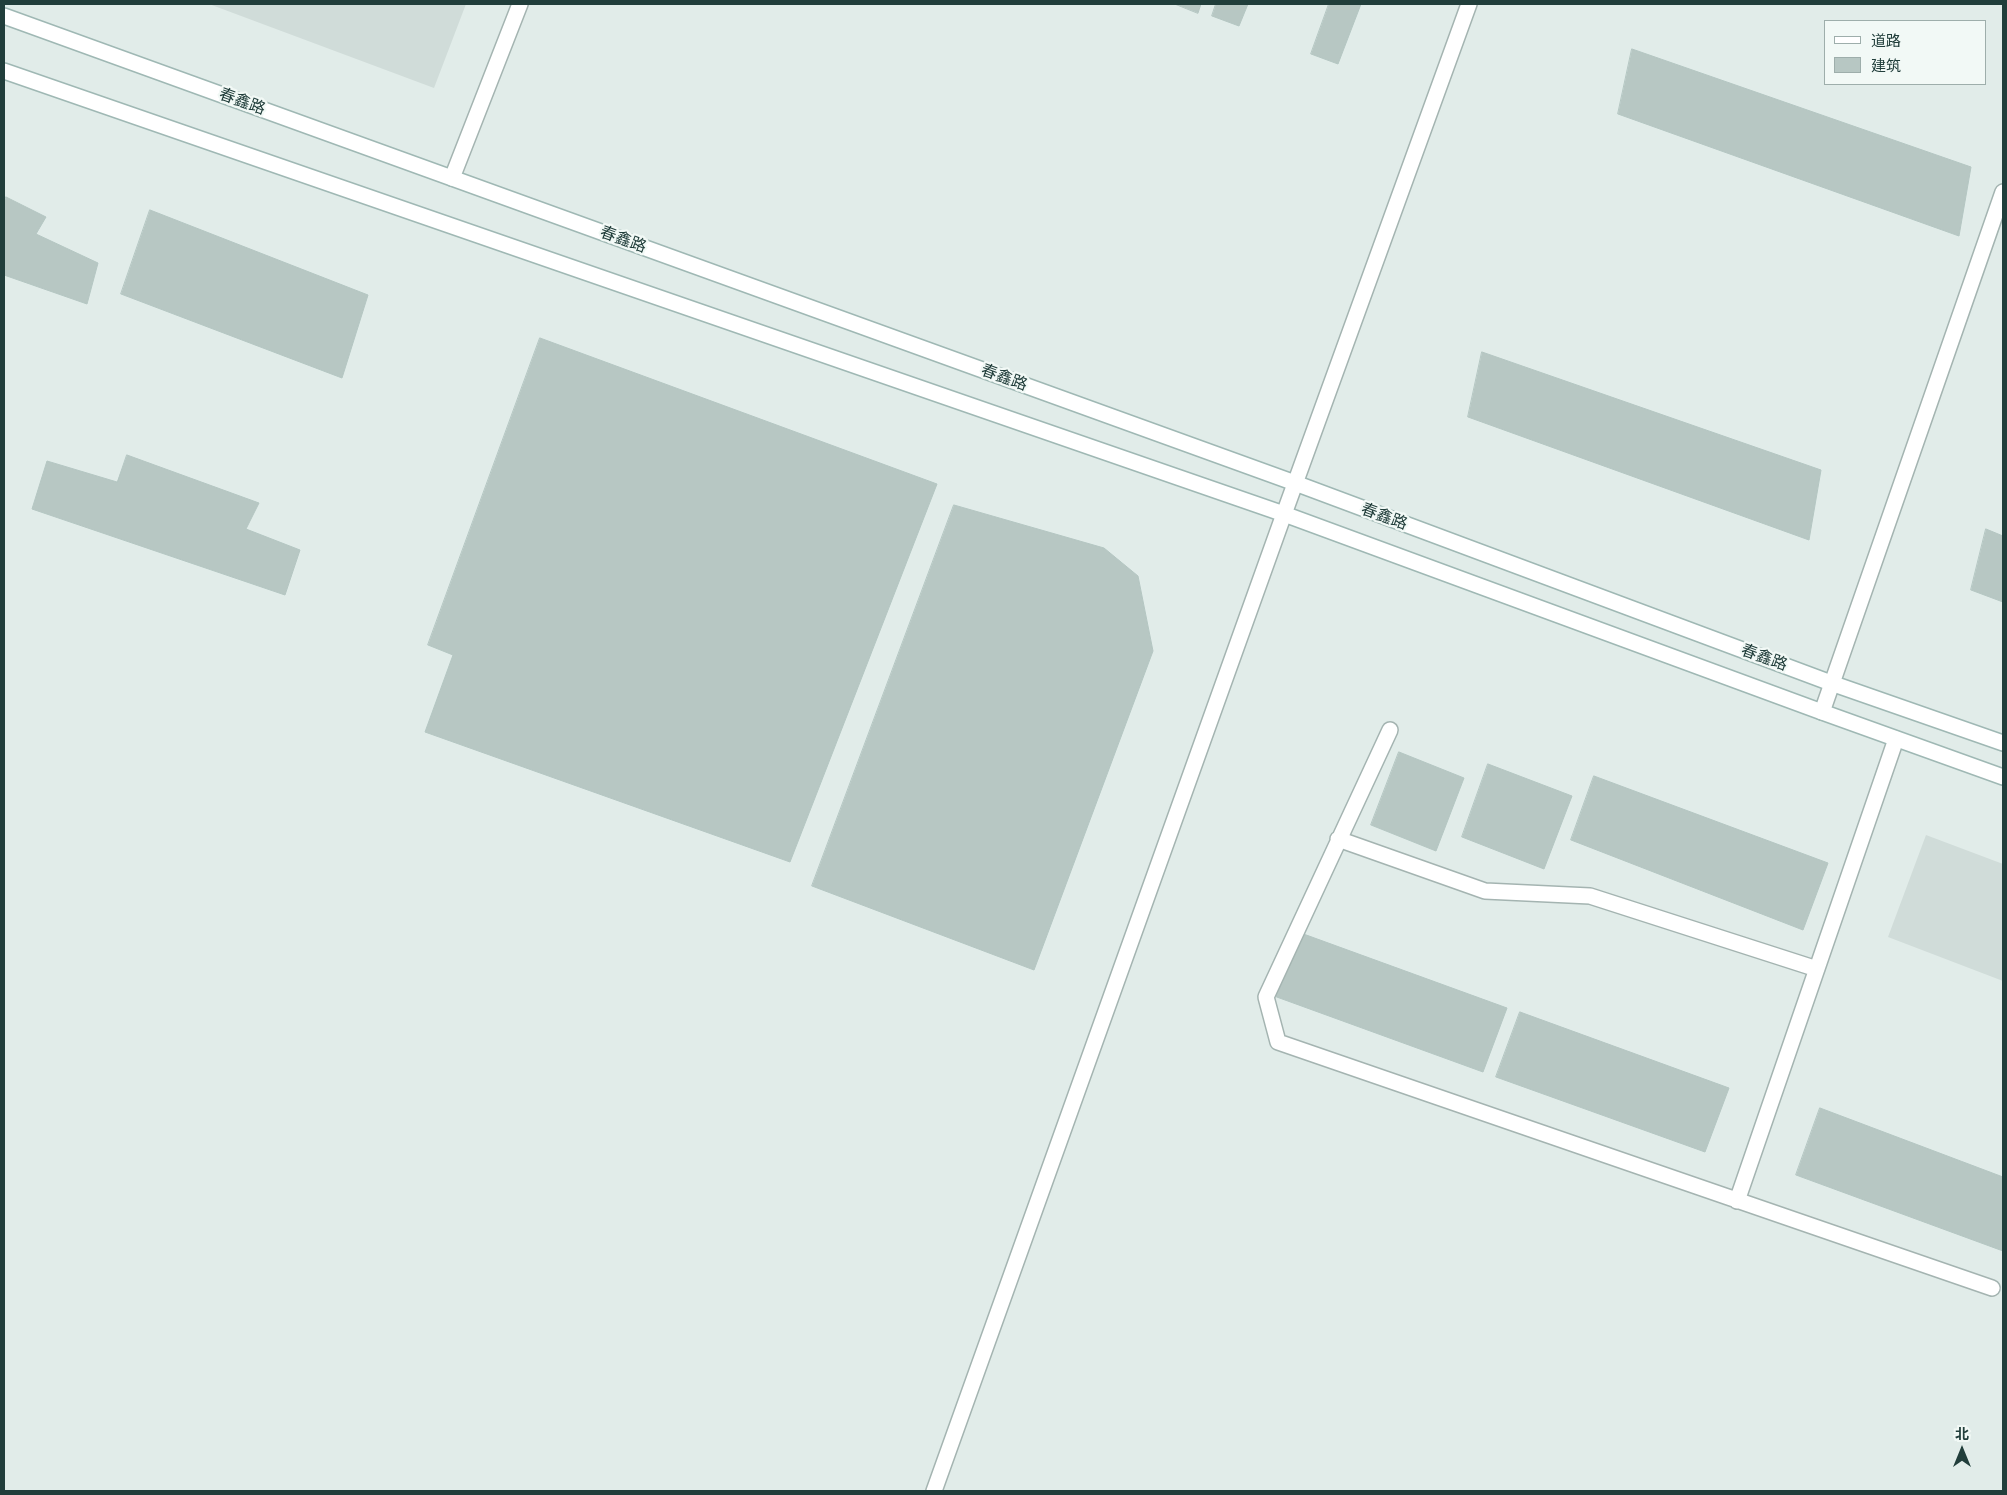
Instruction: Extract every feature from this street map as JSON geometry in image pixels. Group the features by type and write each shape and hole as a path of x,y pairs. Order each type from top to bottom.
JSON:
{"main road":[{"path":"452,178 520,4"},
{"path":"934,1491 1295,483 1469,4"},
{"name":"春鑫路","path":"4,16 1295,483 1831,683 2003,742"},
{"name":"春鑫路","path":"4,71 1284,514 2003,777"},
{"path":"1822,712 2003,192"},
{"path":"1390,730 1338,838 1266,997 1278,1042 1992,1288"},
{"path":"1737,1201 1896,739"},
{"path":"1338,838 1485,891 1590,896 1817,969"}],"shaded area":[{"path":"209,4 466,4 434,88"},
{"path":"1926,835 2003,864 2003,981 1888,937"}],"building":[{"path":"1175,4 1201,4 1198,13"},
{"path":"1216,4 1248,4 1239,26 1212,16"},
{"path":"1329,4 1361,4 1338,64 1311,54"},
{"path":"1632,49 1971,167 1959,236 1618,114"},
{"path":"6,197 46,217 36,234 98,263 87,304 4,275 4,202"},
{"path":"150,210 368,295 342,378 121,294"},
{"path":"540,338 937,484 790,862 425,732 453,655 428,645"},
{"path":"1482,352 1821,470 1809,540 1468,417"},
{"path":"127,455 259,503 246,529 300,550 285,595 32,509 47,461 117,482"},
{"path":"954,505 1104,548 1138,576 1153,651 1034,970 812,886"},
{"path":"1986,529 2003,536 2003,602 1971,590"},
{"path":"1399,752 1464,778 1436,851 1371,825"},
{"path":"1488,764 1572,796 1544,869 1462,837"},
{"path":"1594,776 1828,863 1803,930 1571,840"},
{"path":"1298,932 1507,1008 1483,1072 1274,996"},
{"path":"1520,1012 1729,1088 1705,1152 1496,1077"},
{"path":"1820,1108 2003,1177 2003,1251 1796,1175"}]}
